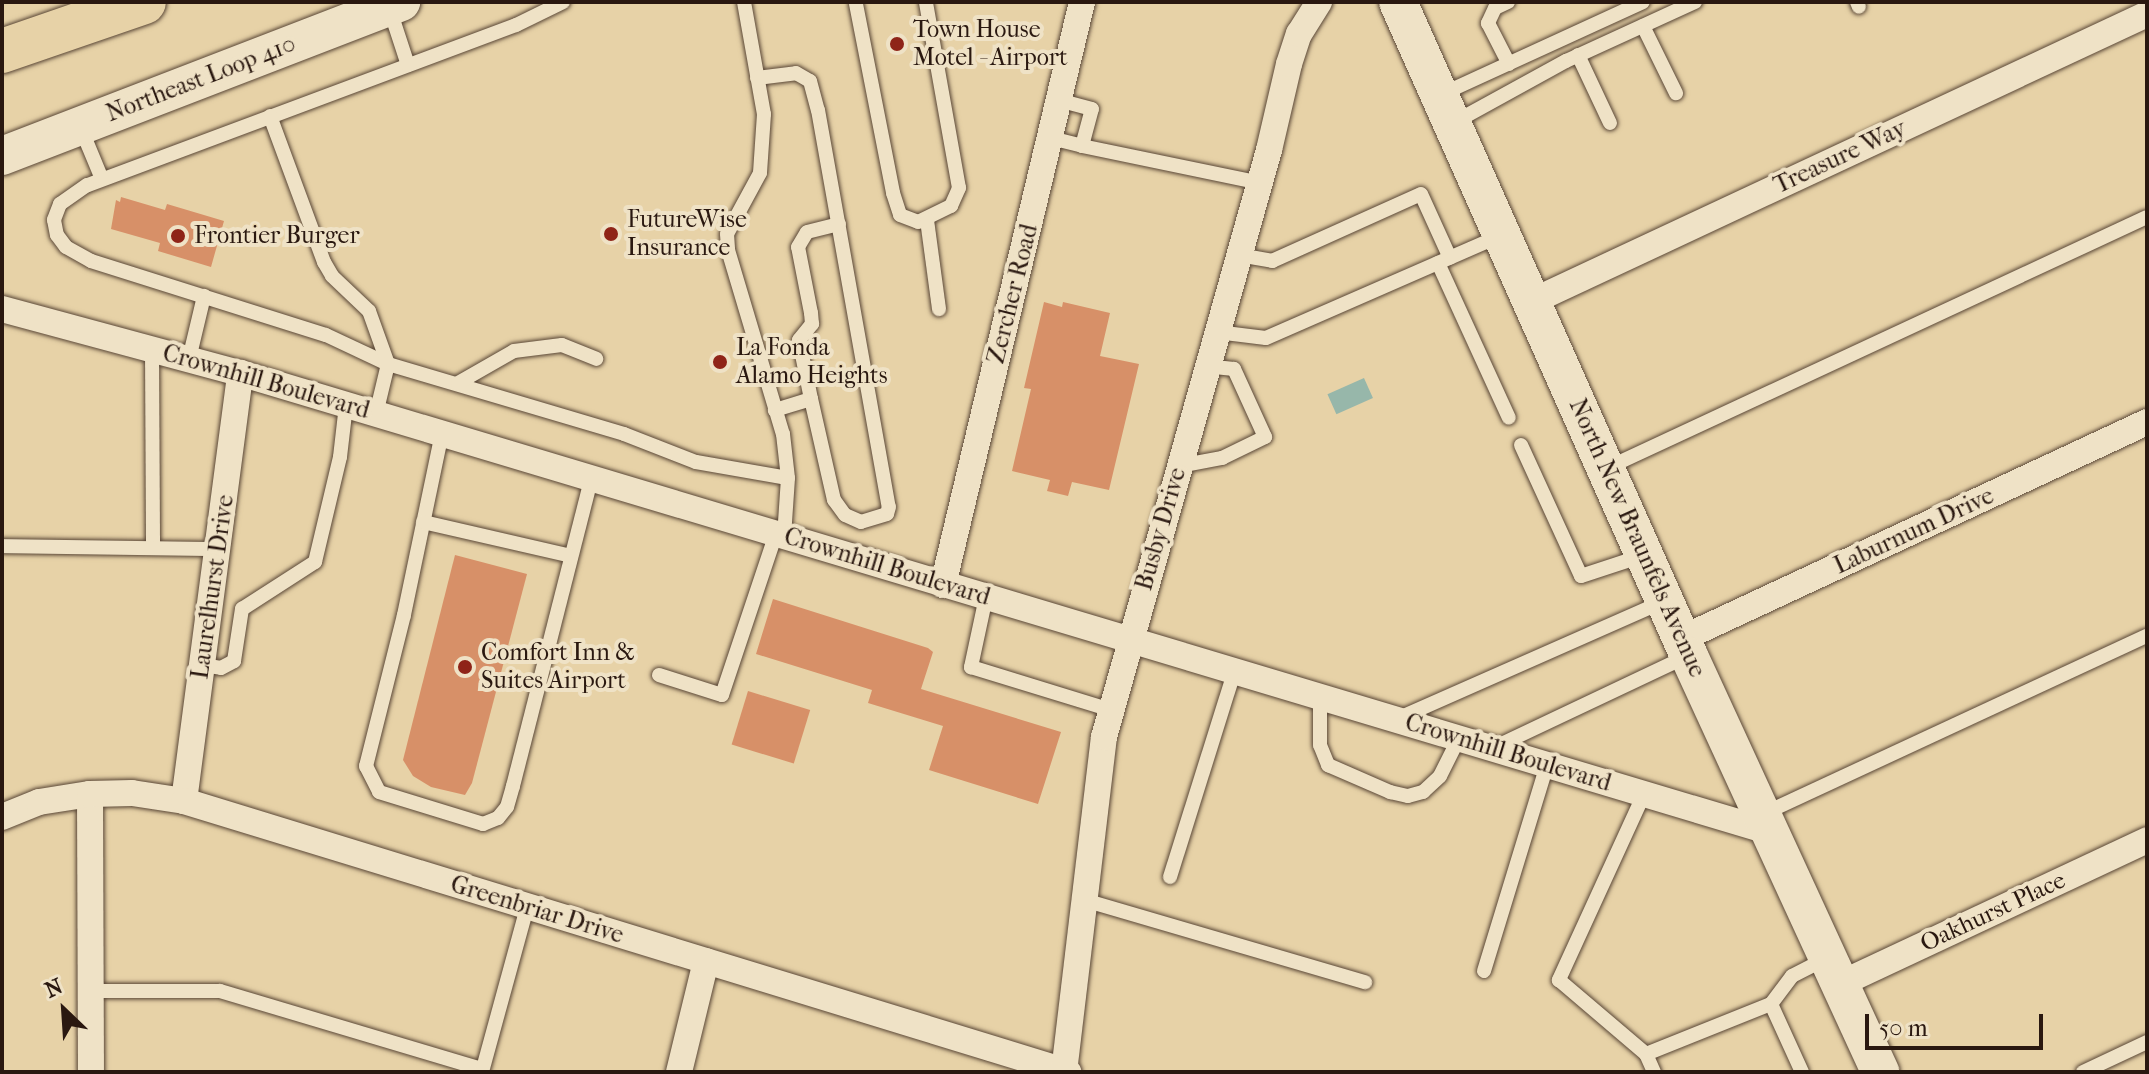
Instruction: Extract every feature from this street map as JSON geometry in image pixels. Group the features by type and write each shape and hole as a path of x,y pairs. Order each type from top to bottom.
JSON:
{"highway":[{"path":"2,51 144,2"}],"street":[{"name":"Zercher Road","path":"943,585 1082,2"},
{"name":"Busby Drive","path":"1065,1072 1104,737 1129,638 1260,183 1296,44 1307,17 1319,2"},
{"name":"North New Braunfels Avenue","path":"1398,2 1685,648 1880,1072"},
{"name":"Northeast Loop 410","path":"2,156 394,4"},
{"name":"Treasure Way","path":"1533,301 2147,14"},
{"name":"Crownhill Boulevard","path":"3,308 240,373 1644,794 1765,823"},
{"name":"Laurelhurst Drive","path":"184,801 240,373"},
{"name":"Laburnum Drive","path":"1685,648 2147,422"},
{"name":"Greenbriar Drive","path":"2,817 39,802 90,794 132,793 184,801 1065,1072"},
{"path":"90,794 91,1072"},
{"name":"Oakhurst Place","path":"1834,971 2147,840"},
{"path":"679,1072 706,961"}],"lane":[{"path":"563,2 516,25 87,185 60,204 54,220 57,235 66,247 91,261 326,335 388,364 624,434 696,462 788,478"},
{"path":"659,675 722,695 780,535 788,478 775,410 728,250 727,234 760,173 764,114 744,2"},
{"path":"856,4 900,215 918,222 951,206 959,188 926,2"},
{"path":"1508,2 1495,8 1488,23 1509,64"},
{"path":"1446,109 1509,64 1643,2"},
{"path":"1446,109 1578,55 1695,2"},
{"path":"394,4 408,65"},
{"path":"1643,26 1676,93"},
{"path":"1578,55 1610,123"},
{"path":"757,78 796,73 810,81 839,224 889,507 887,514 861,522 845,515 834,500 799,340 812,324 798,247 807,232 839,224"},
{"path":"1059,100 1092,109 1082,146"},
{"path":"270,116 324,262 332,276 369,311 388,364 376,414"},
{"path":"80,126 102,179"},
{"path":"1051,138 1260,183"},
{"path":"1239,255 1272,261 1421,194 1444,260 1509,418"},
{"path":"1606,468 2147,217"},
{"path":"927,220 939,309"},
{"path":"1217,332 1266,338 1503,235"},
{"path":"189,359 204,296"},
{"path":"458,383 514,351 562,345 596,359"},
{"path":"152,349 153,548"},
{"path":"1179,466 1222,458 1265,437 1234,369 1207,366"},
{"path":"775,410 811,399"},
{"path":"203,665 221,668 234,661 242,609 315,562 340,457 346,405"},
{"path":"442,433 366,766 379,792 483,824 498,818 507,807 591,479"},
{"path":"1521,445 1581,576 1644,555"},
{"path":"423,522 571,556"},
{"path":"2,546 219,549"},
{"path":"986,597 971,667 1111,710"},
{"path":"1397,719 1664,600"},
{"path":"1765,823 2147,636"},
{"path":"1493,748 1685,648"},
{"path":"1170,877 1235,670"},
{"path":"1320,696 1320,745 1328,765 1390,792 1408,796 1423,792 1440,776 1459,738"},
{"path":"1484,971 1547,765"},
{"path":"1644,794 1559,980 1646,1054 1654,1072"},
{"path":"1084,900 1365,982"},
{"path":"91,991 220,991 482,1071 527,907"},
{"path":"1646,1054 1771,1004 1792,976 1834,971"},
{"path":"1771,1004 1802,1072"},
{"path":"2083,1072 2147,1042"}],"shaded area":[{"path":"1364,378 1373,398 1336,414 1327,394"}],"building":[{"name":"Frontier Burger","path":"121,197 165,210 167,204 224,221 211,267 158,251 160,243 111,229 116,200 120,202"},
{"path":"1044,302 1062,307 1063,302 1110,313 1100,356 1139,364 1109,490 1072,482 1068,496 1047,491 1050,480 1012,471 1031,389 1024,388"},
{"name":"Comfort Inn & Suites Airport","path":"455,555 527,574 472,783 465,795 431,787 413,776 403,760"},
{"path":"773,599 928,648 933,652 921,689 1061,732 1038,804 929,770 943,726 868,703 872,690 756,654"},
{"path":"748,691 810,710 794,764 732,745"}],"place":[{"name":"Town House Motel - Airport","path":"897,44"},
{"name":"FutureWise Insurance","path":"611,234"},
{"name":"Frontier Burger","path":"178,236"},
{"name":"La Fonda Alamo Heights","path":"720,362"},
{"name":"Comfort Inn & Suites Airport","path":"465,667"}]}
